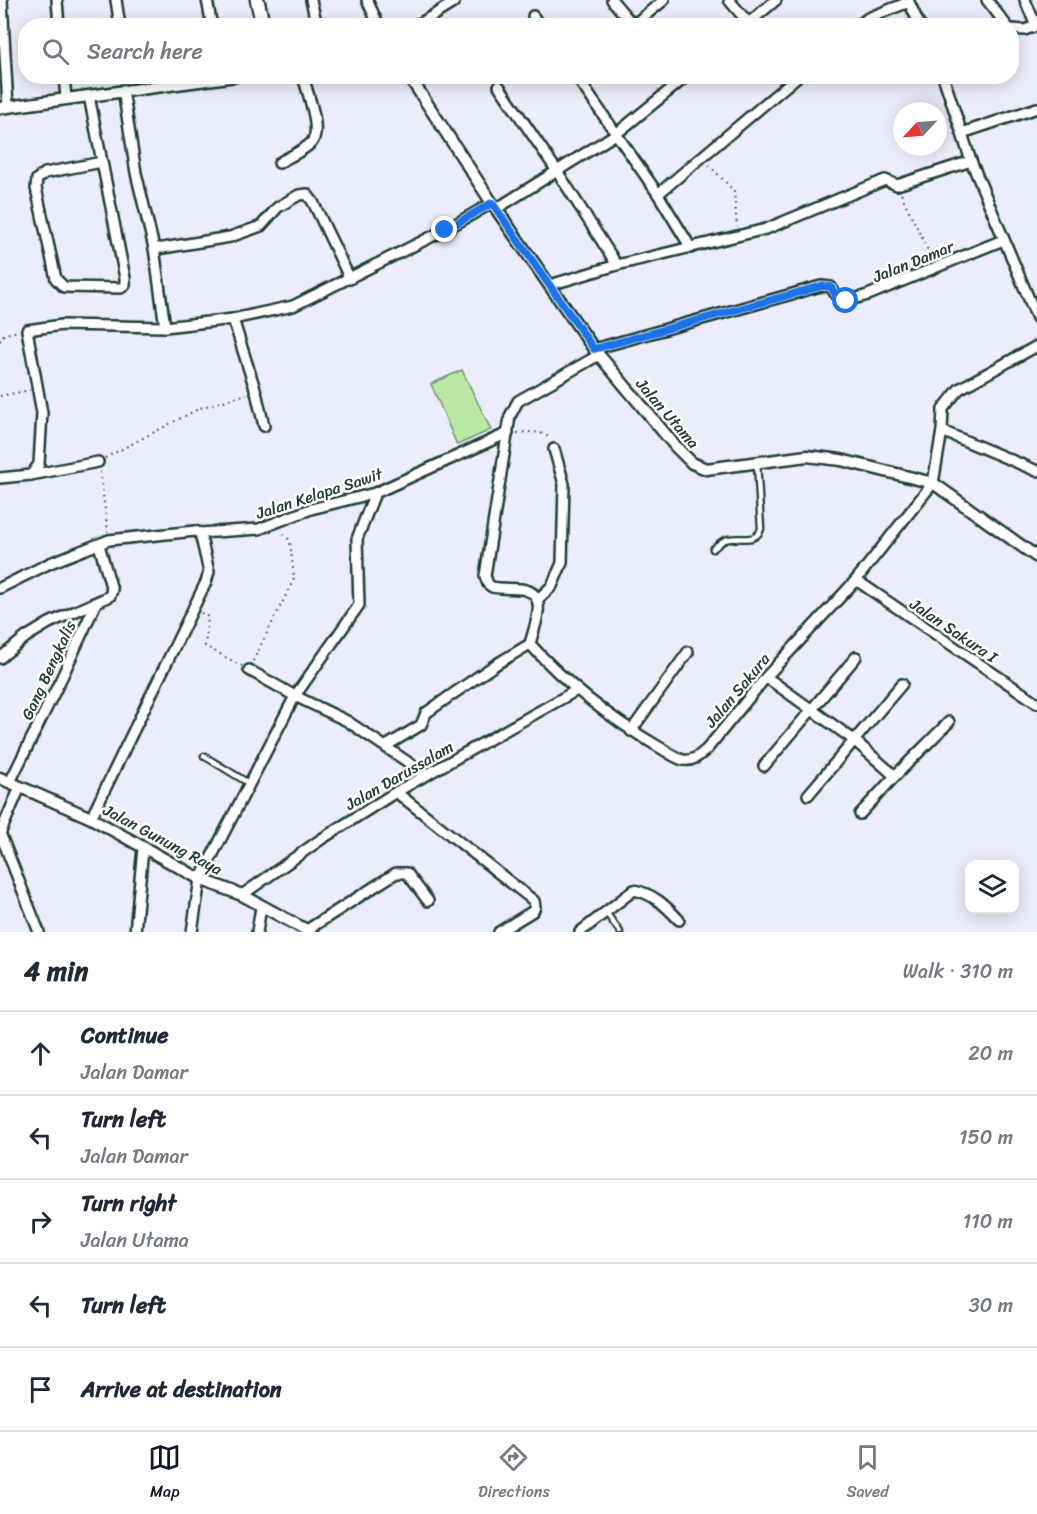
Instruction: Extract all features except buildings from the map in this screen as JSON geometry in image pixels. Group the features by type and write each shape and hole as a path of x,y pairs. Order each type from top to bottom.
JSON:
{"street":[{"path":"2,0 4,107 173,84"},
{"path":"57,0 58,18"},
{"path":"116,0 119,18"},
{"path":"207,0 211,18"},
{"path":"259,0 264,18"},
{"path":"311,0 316,18"},
{"path":"367,0 375,18"},
{"path":"429,18 455,0"},
{"path":"612,0 627,18"},
{"path":"642,18 664,0"},
{"path":"729,0 743,18"},
{"path":"756,18 776,0"},
{"path":"987,0 1001,18"},
{"path":"1019,30 1036,26 1025,0"},
{"path":"868,18 911,1 917,18"},
{"path":"65,84 66,98"},
{"path":"279,163 311,143 316,135 316,126 305,84"},
{"name":"Jalan Utama","path":"414,84 494,206 597,352 692,463 706,469 807,456 841,460 933,483 1037,557"},
{"path":"582,84 658,194 691,248"},
{"path":"31,475 39,464 42,413 27,330 62,325 165,327 234,319 293,306 494,206 557,171 616,134 677,84"},
{"path":"658,194 788,84"},
{"path":"946,84 971,161 1003,240 1034,303 1037,318"},
{"path":"499,86 617,265"},
{"path":"123,90 136,173 154,248 165,327"},
{"path":"89,96 102,162 125,285 121,288 64,287 56,279 36,188 37,179 45,173 102,162"},
{"path":"962,133 1037,108"},
{"path":"550,285 617,265 766,229 885,180 897,185 971,161"},
{"path":"154,248 230,237 251,230 261,226 278,207 299,195 307,194 350,279"},
{"name":"Jalan Damar","path":"597,352 822,286 831,287 836,296 846,301 868,295 1003,240"},
{"path":"234,319 264,426"},
{"path":"933,483 942,431 943,409 959,389 1037,346"},
{"path":"386,746 421,725 426,713 495,665 530,644 540,607 538,599 524,589 492,587 485,576 513,409 518,401 597,352"},
{"path":"942,431 1037,471"},
{"name":"Jalan Kelapa Sawit","path":"0,588 50,563 109,540 195,531 200,533 259,529 311,509 375,493 508,433"},
{"path":"538,599 552,586 562,563 564,484 554,449"},
{"path":"0,478 31,475 98,462"},
{"name":"Jalan Sakura","path":"530,644 551,668 631,731 681,760 697,758 766,677 856,580 933,483"},
{"path":"192,932 200,879 296,696 359,604 357,539 375,493"},
{"path":"91,818 194,609 209,572 200,533"},
{"name":"Gang Bengkalis","path":"0,834 10,782 96,603 112,593 99,544"},
{"name":"Jalan Sakura I","path":"856,580 1037,703"},
{"path":"0,658 26,637 49,623 96,603"},
{"path":"631,731 688,652"},
{"path":"765,766 856,657"},
{"path":"249,670 347,721 428,775"},
{"path":"766,677 854,740 895,776"},
{"path":"808,795 902,684"},
{"name":"Jalan Darussalam","path":"242,895 320,840 396,792 577,690"},
{"path":"860,814 949,722"},
{"name":"Jalan Gunung Raya","path":"10,782 91,818 200,879 242,895 308,931"},
{"path":"396,792 534,901 533,911 499,932"},
{"path":"0,834 39,932"},
{"path":"135,932 143,848"},
{"path":"308,931 396,873 407,873 428,901"},
{"path":"580,932 629,892 637,890 653,896 679,920"},
{"path":"257,932 261,906"}],"lane":[{"path":"253,0 257,18"},
{"path":"713,549 727,539 752,539 759,535 761,529 757,463"},
{"path":"204,756 250,784"},
{"path":"605,911 620,932"}],"path":[{"path":"702,157 734,191 738,236"},
{"path":"897,185 936,267"},
{"path":"0,341 4,334 27,330"},
{"path":"0,396 38,388"},
{"path":"109,540 98,462 200,408 256,392"},
{"path":"508,433 539,432 545,434 550,438 554,449"},
{"path":"194,609 208,617 205,646 249,670 294,579 290,541 274,524"}],"green space":[{"path":"462,370 491,430 457,445 431,384"}],"route":[{"path":"445,230 492,203 594,349 822,286 831,287 836,296 846,301"}]}
